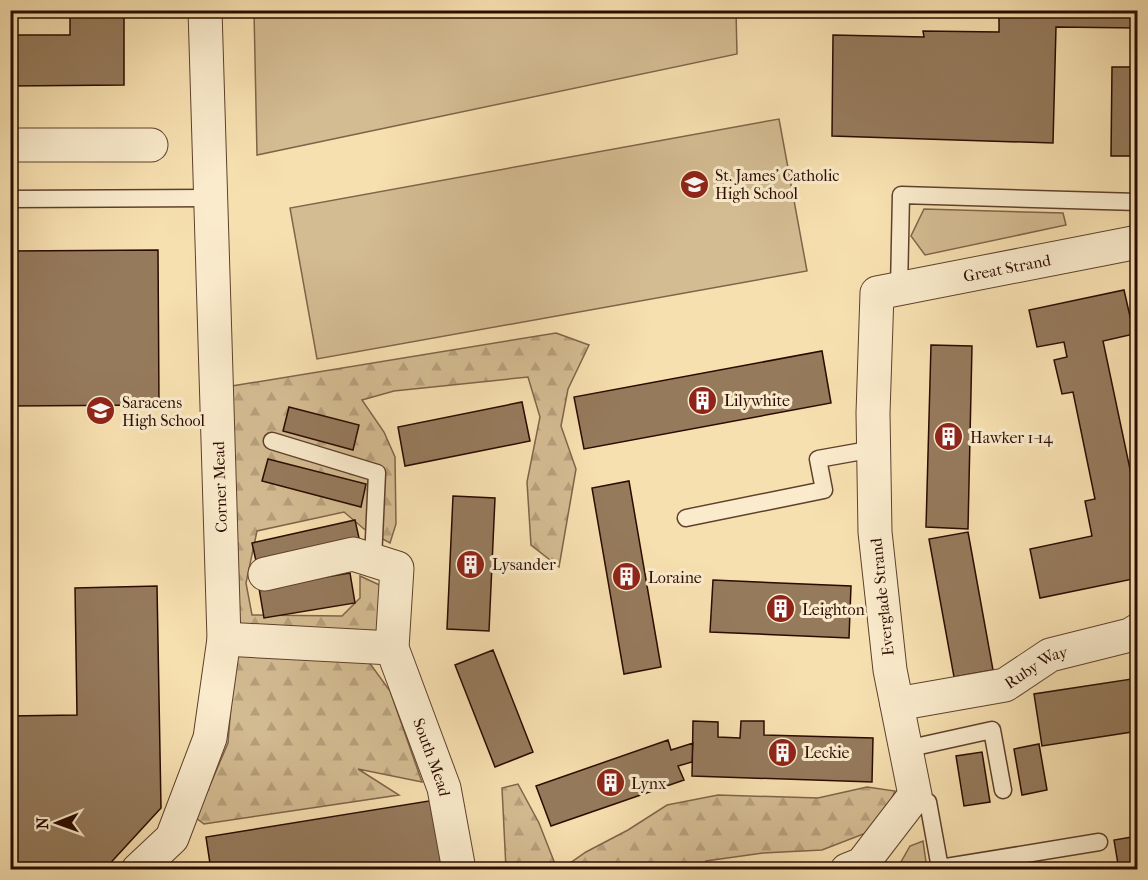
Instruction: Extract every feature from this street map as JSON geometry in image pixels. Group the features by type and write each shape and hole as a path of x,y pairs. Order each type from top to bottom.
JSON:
{"street":[{"name":"Corner Mead","path":"138,870 172,838 210,738 224,639 205,10"},
{"path":"10,145 151,145"},
{"name":"Great Strand","path":"888,291 1137,242"},
{"name":"Everglade Strand","path":"888,291 874,449 875,532 890,670 915,795"},
{"name":"South Mead","path":"265,574 353,554 397,568 392,648 444,788 459,870"},
{"name":"Ruby Way","path":"897,704 1005,685 1050,655 1135,633"},
{"path":"224,639 392,648"},
{"path":"847,870 862,864 915,795"}],"lane":[{"path":"888,291 902,195 1137,202"},
{"path":"10,199 211,198"},
{"path":"272,441 377,473 373,560"},
{"path":"686,518 824,490 818,459 874,449"},
{"path":"906,749 992,730 1004,790"},
{"path":"915,795 928,802 940,868 1099,842"}],"green space":[{"path":"254,11 736,11 737,54 257,155"},
{"path":"779,119 807,271 317,359 290,208"},
{"path":"924,209 1063,213 1066,225 925,255 911,236"},
{"path":"556,333 589,345 568,389 561,426 576,469 559,567 531,545 527,482 540,417 528,377 394,391 362,400 384,432 395,457 396,524 390,543 364,529 344,512 257,531 246,583 252,615 342,616 360,598 360,576 384,587 387,616 374,635 236,632 226,387"},
{"path":"235,655 366,658 390,691 422,782 358,769 399,795 204,824 196,818 228,743"},
{"path":"518,784 539,823 557,869 506,869 502,788"},
{"path":"867,787 895,791 879,828 822,850 763,853 706,861 701,869 560,870 586,852 628,830 667,805 718,795 818,798"},
{"path":"923,841 927,869 897,869 910,846"}],"building":[{"path":"70,10 124,10 124,85 10,86 10,35 70,35"},
{"path":"999,10 1138,10 1138,28 1056,27 1053,143 832,136 833,35 924,37 923,31 999,32"},
{"path":"1112,67 1138,67 1138,156 1111,156"},
{"path":"158,250 159,405 10,406 10,251"},
{"path":"1124,290 1134,334 1103,341 1138,507 1138,578 1040,598 1030,549 1092,536 1085,501 1095,499 1073,392 1062,394 1054,360 1067,357 1064,342 1037,347 1029,310"},
{"name":"Hawker 1-14","path":"931,345 972,346 968,529 926,527"},
{"name":"Lilywhite","path":"822,351 831,403 584,449 574,397"},
{"path":"522,402 530,441 405,466 398,427"},
{"path":"289,407 359,425 353,450 283,431"},
{"path":"268,459 366,484 361,507 262,481"},
{"name":"Loraine","path":"629,481 661,667 624,674 592,488"},
{"name":"Lysander","path":"453,496 495,498 489,631 447,629"},
{"path":"355,520 359,538 256,561 252,543"},
{"path":"968,532 993,670 954,677 929,539"},
{"path":"350,573 355,603 264,618 259,588"},
{"name":"Leighton","path":"713,580 851,586 849,638 710,632"},
{"path":"157,586 161,808 104,870 10,870 10,716 77,715 75,588"},
{"path":"493,650 533,752 495,767 455,665"},
{"path":"1138,678 1138,731 1042,746 1034,694"},
{"name":"Leckie","path":"693,721 718,722 718,737 740,738 741,721 764,721 764,735 873,738 872,782 692,776"},
{"name":"Lynx","path":"668,740 671,750 693,743 692,762 678,766 684,780 551,826 536,786"},
{"path":"1039,744 1047,790 1022,795 1014,749"},
{"path":"982,752 990,802 964,806 956,756"},
{"path":"441,799 452,870 211,870 206,837"},
{"path":"1138,836 1138,870 1119,870 1114,840"}],"place":[{"name":"St. James' Catholic High School","path":"694,184"},
{"name":"Lilywhite","path":"703,400"},
{"name":"Saracens High School","path":"101,411"},
{"name":"Hawker 1-14","path":"949,437"},
{"name":"Lysander","path":"471,564"},
{"name":"Loraine","path":"627,577"},
{"name":"Leighton","path":"781,609"},
{"name":"Leckie","path":"783,752"},
{"name":"Lynx","path":"610,783"}]}
